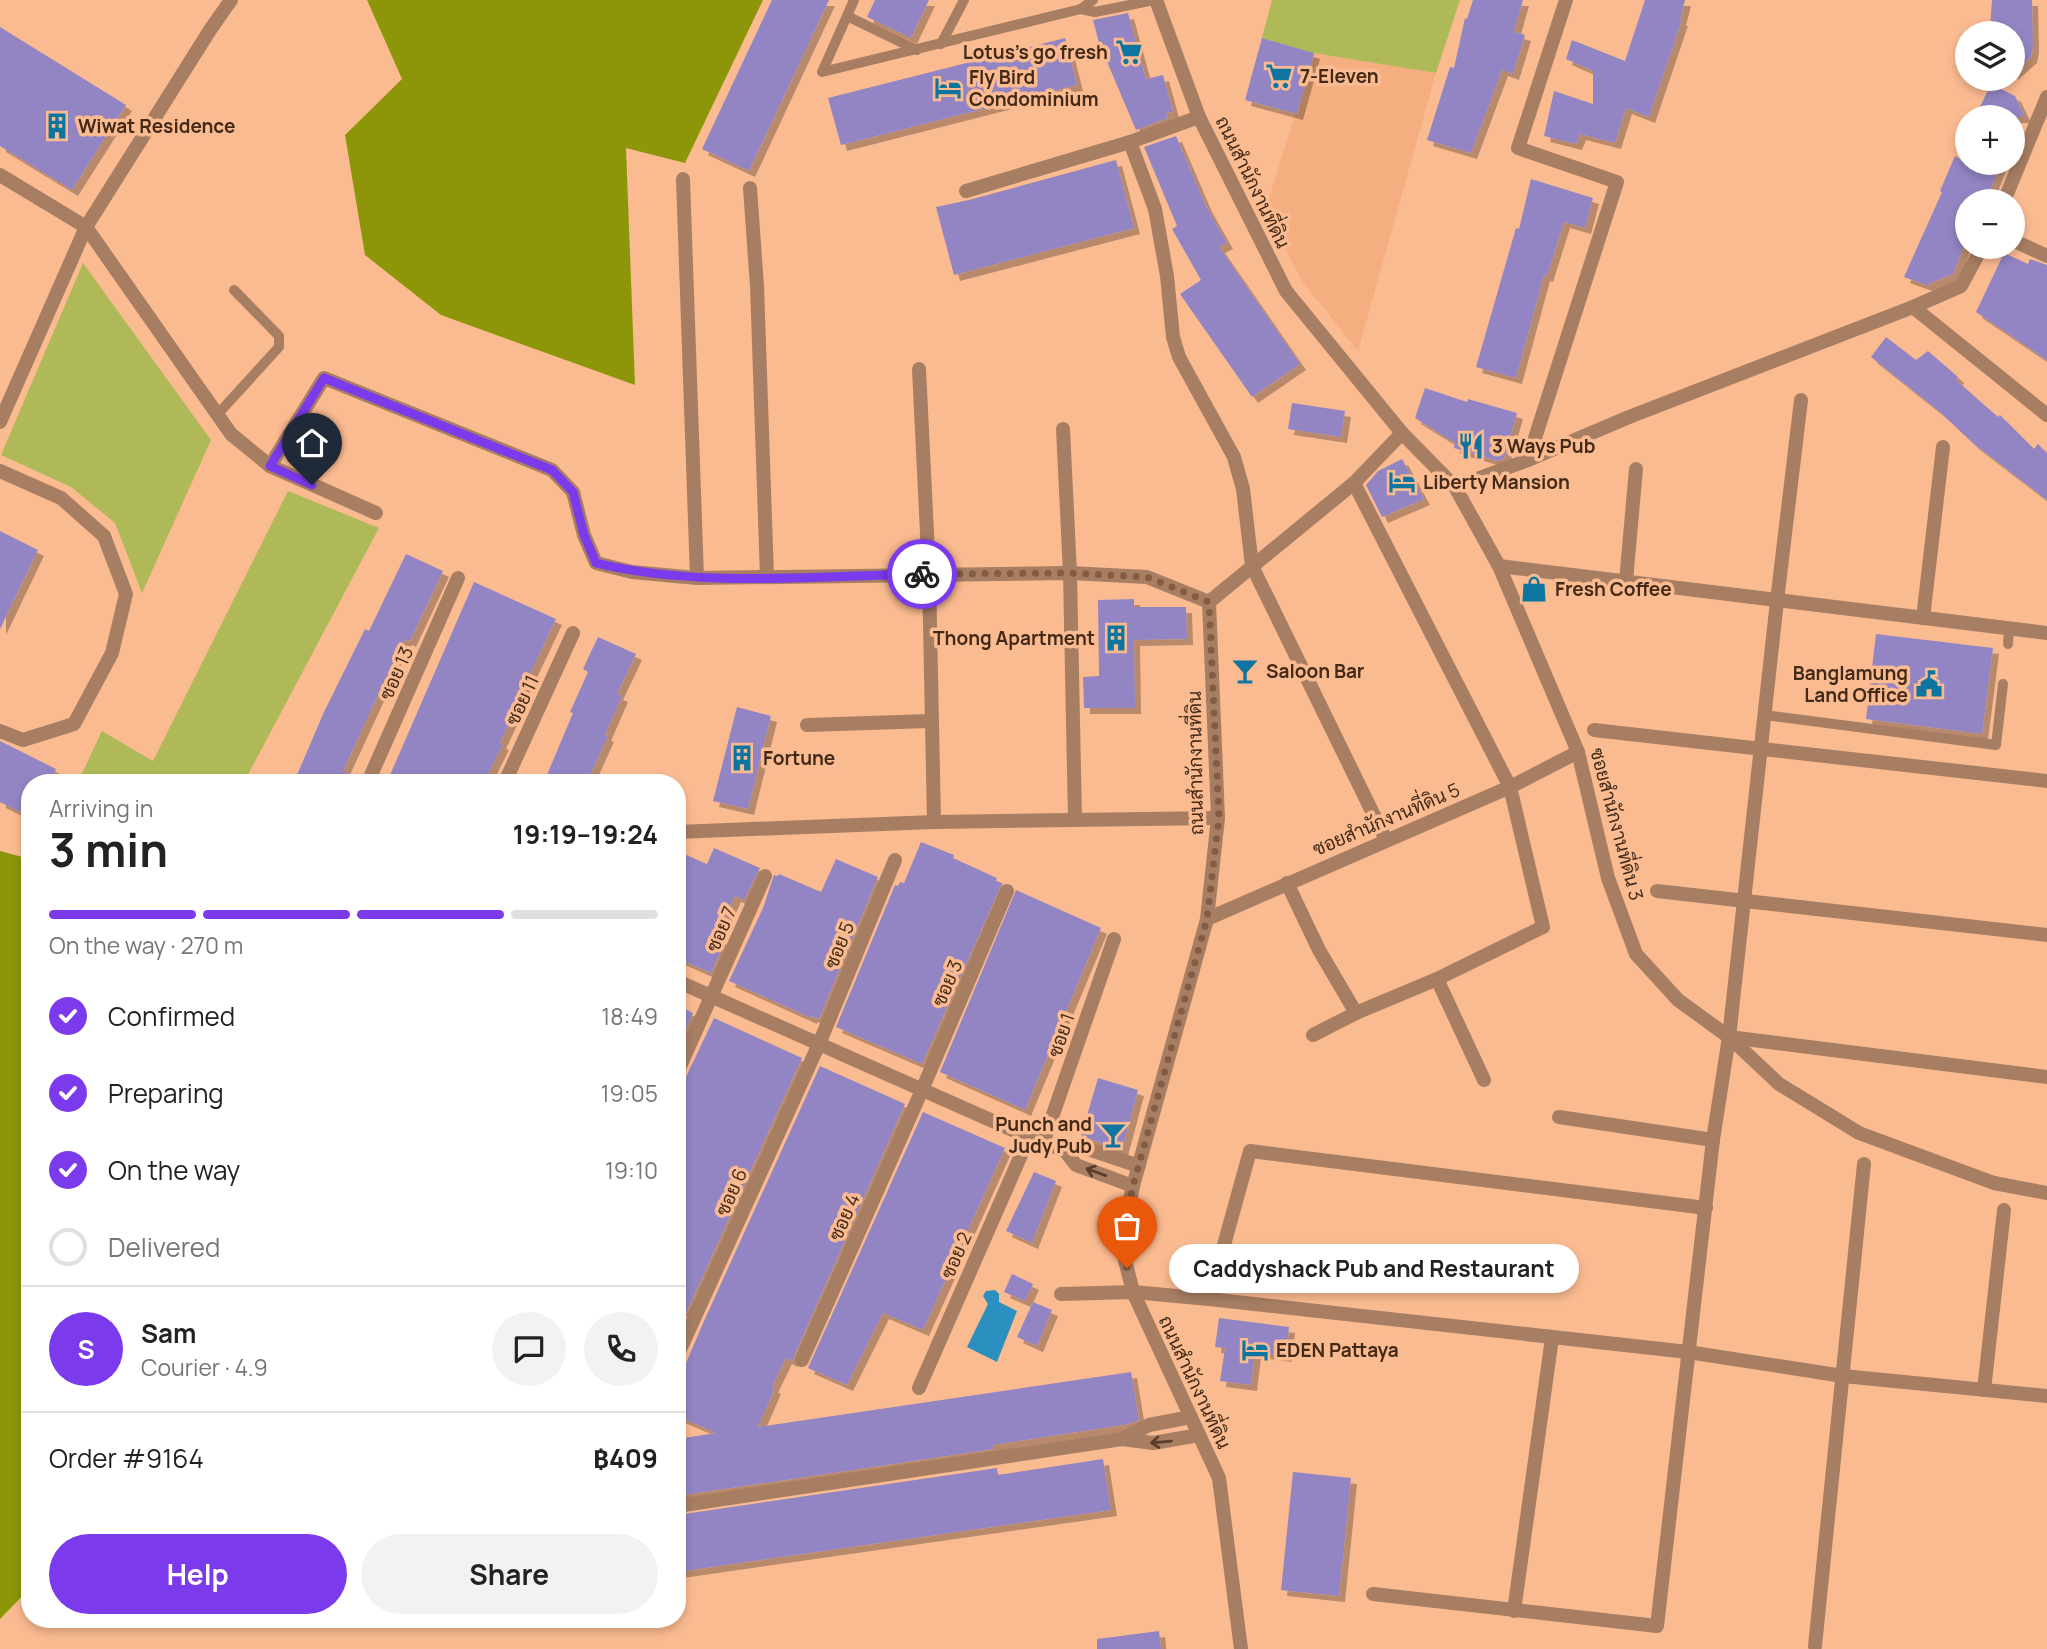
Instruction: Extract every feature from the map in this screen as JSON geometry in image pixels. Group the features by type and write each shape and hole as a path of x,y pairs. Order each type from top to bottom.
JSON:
{"street":[{"path":"0,422 86,228 231,0"},
{"name":"ถนนสำนักงานที่ดิน","path":"1155,0 1199,117 1286,290 1402,433"},
{"path":"1528,460 1617,182 1518,148 1566,0"},
{"path":"2009,189 2047,97"},
{"path":"966,191 1130,142 1199,117"},
{"path":"1130,142 1155,209 1167,276 1173,337 1179,357 1234,457 1239,472 1252,566 1386,840"},
{"path":"0,175 86,228 231,434 270,466 376,513"},
{"path":"682,179 697,578"},
{"path":"750,188 757,286 767,577"},
{"path":"2025,246 2047,256"},
{"path":"1455,487 1961,286 1976,259"},
{"path":"1913,307 2047,415"},
{"path":"919,369 929,574 934,822"},
{"path":"270,466 324,378 552,470 573,492 584,535 596,563 632,572 697,578 1070,573 1147,577 1209,602 1354,483 1402,433"},
{"path":"1373,1594 1657,1626 1713,1140 1729,1037 1801,400"},
{"path":"1063,429 1070,573 1075,819"},
{"name":"ซอยสำนักงานที่ดิน 3","path":"1402,433 1455,487 1499,566 1578,752 1608,878 1636,954 1678,1000 1729,1037 1779,1084 1859,1133 1994,1183 2047,1193"},
{"path":"1923,618 1943,447"},
{"path":"1626,581 1636,469"},
{"path":"0,471 61,498 104,536 127,594 112,653 74,724 23,740 0,731"},
{"path":"1313,1035 1543,928 1510,787 1354,483"},
{"path":"1499,566 2047,634"},
{"name":"ซอย 13","path":"372,774 458,579"},
{"name":"ถนนสำนักงานที่ดิน","path":"1209,602 1219,818 1207,919 1133,1186 1121,1244 1133,1292 1219,1478 1241,1649"},
{"name":"ซอย 11","path":"509,774 573,633"},
{"path":"807,725 930,720"},
{"path":"1594,730 2047,781"},
{"name":"ซอยสำนักงานที่ดิน 5","path":"1207,919 1510,787 1578,752"},
{"path":"686,832 934,822 1219,818"},
{"name":"ซอย 5","path":"819,1044 895,860"},
{"name":"ซอย 7","path":"686,1053 765,876"},
{"path":"1287,883 1319,950 1356,1013"},
{"name":"ซอย 3","path":"922,1090 1007,891"},
{"path":"1657,891 2047,935"},
{"name":"ซอย 1","path":"1043,1143 1114,939"},
{"path":"1437,979 1484,1080"},
{"path":"686,985 1065,1151 1076,1165 1133,1186"},
{"path":"1729,1037 2047,1077"},
{"name":"ซอย 6","path":"686,1336 819,1044"},
{"name":"ซอย 4","path":"802,1360 922,1090"},
{"path":"1559,1116 1713,1140"},
{"name":"ซอย 2","path":"919,1388 1029,1137"},
{"path":"1065,1151 1083,1147 1139,1166"},
{"path":"1209,1299 1250,1151 1706,1208"},
{"path":"1815,1646 1864,1164"},
{"path":"1984,1390 2004,1210"},
{"path":"1062,1294 1133,1292 1209,1299 1688,1352 1843,1377 2047,1396"},
{"path":"1514,1611 1552,1338"},
{"path":"1122,1439 1149,1425 1191,1417"},
{"path":"686,1505 1122,1439 1153,1443 1199,1436"}],"lane":[{"path":"854,0 822,72 1081,9 1093,0"},
{"path":"941,44 964,0"},
{"path":"1059,0 1063,13"},
{"path":"1081,9 1095,12 1155,0"},
{"path":"847,16 917,50"},
{"path":"217,415 279,348 280,343 279,335 234,290"},
{"path":"2008,644 2009,629"},
{"path":"1765,715 1996,745 2003,684"}],"shaded area":[{"path":"367,0 763,0 685,163 626,148 635,385 441,315 365,255 345,135 402,79"},
{"path":"1314,53 1436,73 1358,351 1302,281 1265,211"},
{"path":"0,851 21,857 21,1597 0,1619"}],"green space":[{"path":"1272,0 1460,0 1436,73 1314,53 1262,38"},
{"path":"83,263 211,440 142,593 115,523 71,487 1,455"},
{"path":"288,491 379,528 248,774 82,774 102,731 153,761"}],"water":[{"path":"995,1290 999,1294 999,1302 1017,1311 997,1362 967,1347 988,1304 983,1296 986,1291"}],"building":[{"path":"772,0 829,0 749,171 702,149"},
{"path":"875,0 929,0 911,38 867,17"},
{"path":"1473,0 1523,0 1514,32 1525,35 1513,74 1502,70 1471,153 1427,140 1450,67 1454,68 1465,18 1467,19"},
{"path":"1645,0 1685,0 1682,20 1649,117 1626,108 1615,143 1580,134 1576,144 1544,136 1554,91 1593,104 1593,71 1566,59 1572,40 1625,61"},
{"path":"1992,0 2032,0 2031,57 2025,62 2025,21 1991,21"},
{"path":"1128,13 1146,79 1163,75 1173,112 1166,113 1168,118 1136,130 1099,43 1093,20"},
{"name":"Wiwat Residence","path":"0,27 126,105 72,190 0,146"},
{"path":"1065,38 1077,85 841,145 828,98"},
{"name":"7-Eleven","path":"1262,38 1314,53 1297,114 1245,100"},
{"path":"1988,91 2005,91 2015,96 2019,105 1981,105"},
{"path":"1176,136 1206,206 1227,243 1219,247 1300,364 1252,397 1180,294 1201,280 1172,229 1177,226 1144,147"},
{"path":"1955,156 1955,175 1996,175 1991,189 1955,189 1955,259 1959,259 1953,274 1926,285 1904,277 1942,192 1940,191"},
{"path":"1116,160 1134,228 954,275 936,207"},
{"path":"1531,179 1593,198 1585,228 1564,222 1547,276 1544,275 1516,378 1476,367 1516,228 1519,229"},
{"path":"2001,259 2017,259 2028,264 2030,259 2047,265 2047,360 1976,312"},
{"path":"1886,337 1916,360 1928,351 1958,377 1956,380 1998,417 2000,415 2034,449 2038,444 2047,453 2047,500 1974,444 1940,412 1871,357"},
{"path":"1425,388 1467,402 1468,399 1517,413 1504,458 1498,461 1454,448 1455,443 1415,418"},
{"path":"1292,403 1345,411 1341,437 1288,429"},
{"path":"1402,459 1424,499 1382,517 1366,485 1378,471"},
{"path":"0,531 38,550 0,629"},
{"path":"406,554 443,571 410,641 406,639 386,678 343,771 350,774 297,774 324,712 365,629 369,631"},
{"path":"474,582 556,619 518,699 520,700 500,743 503,744 488,774 390,774"},
{"name":"Thong Apartment","path":"1134,599 1134,607 1186,607 1187,639 1134,640 1135,708 1084,708 1083,677 1099,676 1098,600"},
{"name":"Banglamung Land Office","path":"1876,634 1993,648 1982,734 1866,719"},
{"path":"598,637 636,654 617,694 622,696 591,774 547,774 588,672 583,669"},
{"name":"Fortune","path":"737,707 771,716 748,809 713,801"},
{"path":"0,741 56,769 54,774 21,774 21,812 0,802"},
{"path":"921,842 954,855 953,858 997,878 996,881 1002,883 922,1064 836,1027 895,885 904,883"},
{"path":"714,848 760,868 744,900 735,896 716,937 725,941 711,973 686,962 686,855 707,864"},
{"path":"836,859 878,877 819,1019 811,1018 729,981 763,908 774,875 779,874 821,892"},
{"path":"1016,890 1101,928 1025,1110 940,1072"},
{"path":"686,1010 693,1013 686,1029"},
{"path":"714,1018 802,1058 686,1313 686,1077"},
{"path":"820,1066 905,1104 792,1361 786,1358 772,1387 775,1388 758,1427 1131,1372 1139,1420 1129,1424 993,1445 994,1449 686,1495 686,1438 716,1433 686,1420 686,1363"},
{"path":"1098,1078 1138,1090 1122,1150 1081,1136"},
{"path":"923,1112 1005,1148 923,1330 883,1313 847,1385 808,1368"},
{"path":"1034,1172 1056,1181 1032,1243 1006,1231"},
{"path":"1012,1274 1033,1284 1025,1301 1004,1292"},
{"path":"1033,1302 1052,1310 1037,1346 1017,1337"},
{"name":"EDEN Pattaya","path":"1219,1318 1289,1327 1286,1356 1255,1352 1251,1385 1220,1381 1225,1348 1215,1347"},
{"path":"1103,1459 1111,1510 686,1571 686,1514 997,1468 998,1475"},
{"path":"1293,1472 1351,1478 1339,1596 1281,1590"},
{"path":"1159,1631 1161,1649 1097,1649 1097,1639"}],"way so far":[{"path":"922,574 1070,573 1147,577 1209,602 1219,818 1207,919 1133,1186 1121,1244 1127,1268"}],"place":[{"name":"Lotus's go fresh","path":"1129,52"},
{"name":"7-Eleven","path":"1279,76"},
{"name":"Fly Bird Condominium","path":"948,88"},
{"name":"Wiwat Residence","path":"57,126"},
{"name":"3 Ways Pub","path":"1471,446"},
{"name":"Liberty Mansion","path":"1402,482"},
{"name":"Fresh Coffee","path":"1534,589"},
{"name":"Thong Apartment","path":"1116,638"},
{"name":"Saloon Bar","path":"1245,671"},
{"name":"Banglamung Land Office","path":"1929,684"},
{"name":"Fortune","path":"742,758"},
{"name":"Punch and Judy Pub","path":"1113,1135"},
{"name":"Caddyshack Pub and Restaurant","path":"1127,1268"},
{"name":"EDEN Pattaya","path":"1255,1350"}],"route":[{"path":"312,485 270,466 324,378 552,470 573,492 584,535 596,563 632,572 697,578 922,574"}]}
